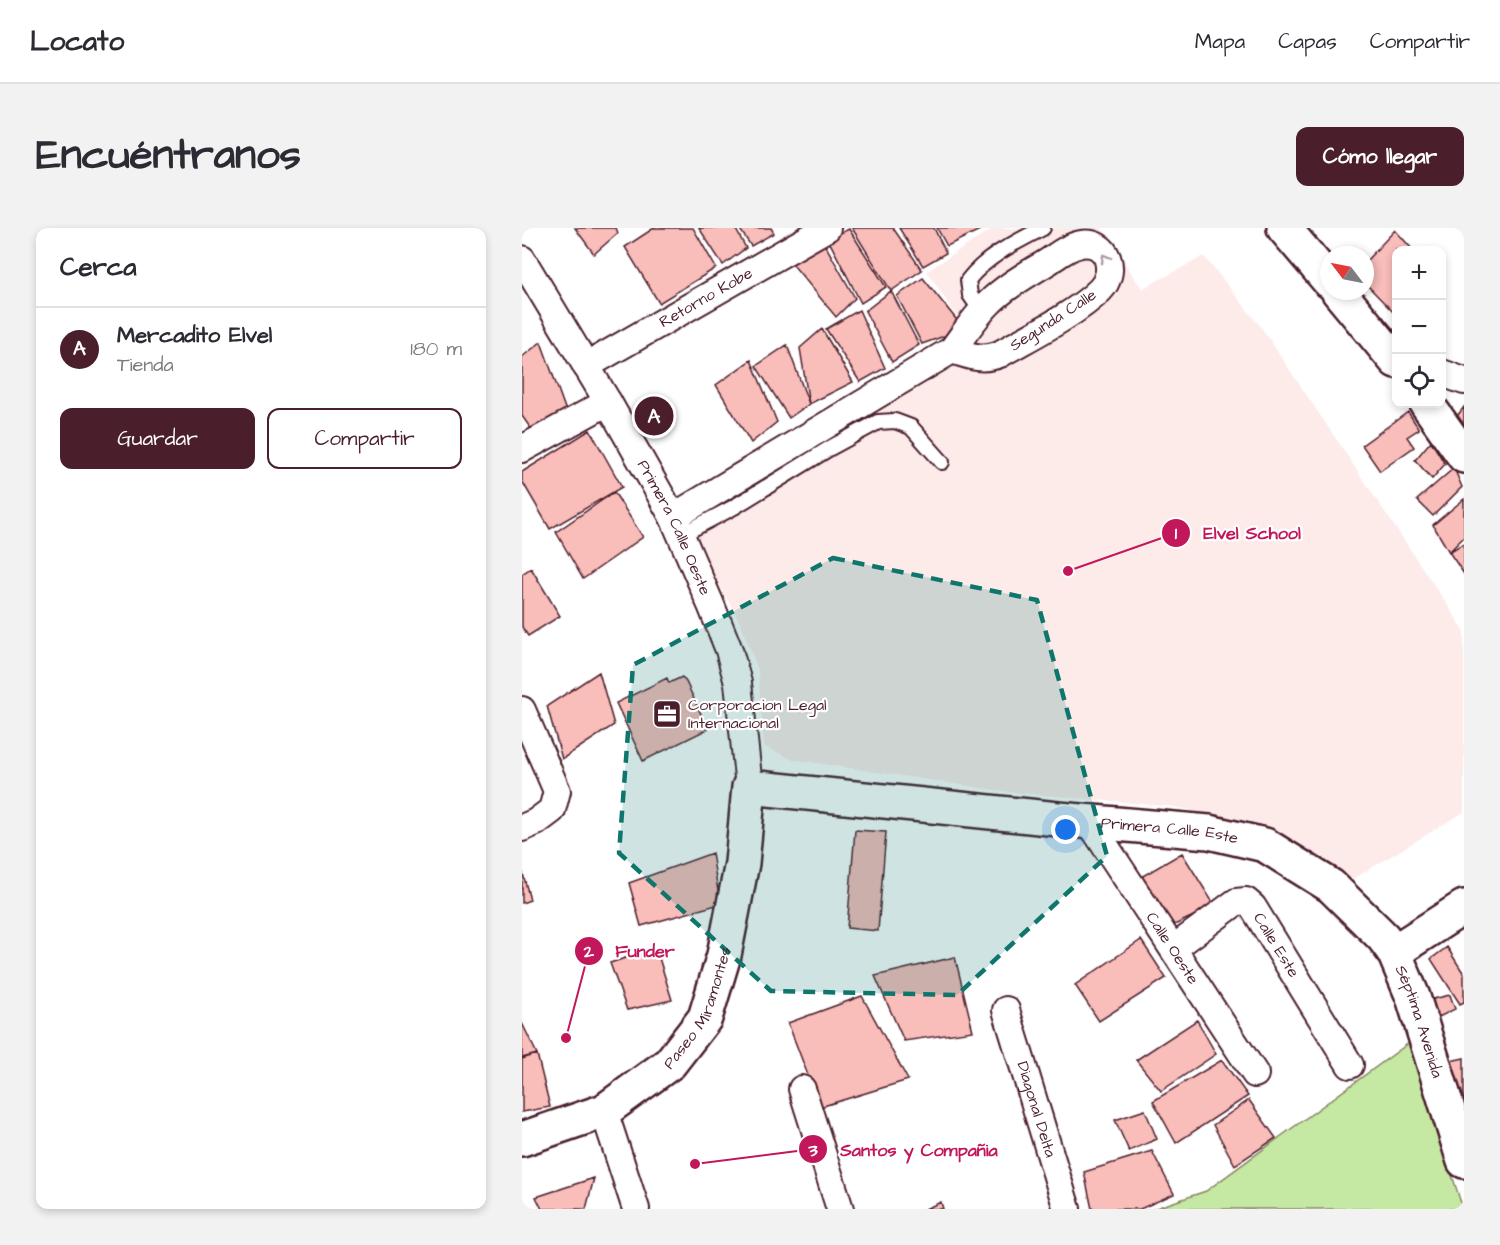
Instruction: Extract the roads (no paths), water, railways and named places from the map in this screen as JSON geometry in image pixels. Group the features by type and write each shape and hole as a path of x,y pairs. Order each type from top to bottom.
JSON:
{"street":[{"name":"Retorno Kobe","path":"586,366 827,228"},
{"path":"1284,228 1320,270"},
{"name":"Segunda Calle","path":"677,526 952,350 982,312 1014,283 1066,250 1081,244 1091,244 1106,255 1111,267 1109,278 1100,290 1078,307 988,359 952,350"},
{"name":"Primera Calle Oeste","path":"522,259 608,402 677,526 724,639 738,683 749,787"},
{"path":"1346,300 1393,354"},
{"path":"1446,374 1464,381"},
{"path":"522,449 608,402"},
{"path":"1430,408 1464,456"},
{"path":"522,710 557,791 552,810 536,822 522,828"},
{"name":"Primera Calle Este","path":"749,787 1209,831 1265,845 1331,886 1383,937 1394,952"},
{"name":"Paseo Miramontes","path":"522,1139 604,1111 670,1063 705,1018 724,955 742,863 749,787"},
{"name":"Calle Oeste","path":"1089,821 1256,1074"},
{"name":"Calle Este","path":"1174,948 1236,902 1246,901 1253,907 1350,1065"},
{"path":"1394,952 1464,907"},
{"name":"Séptima Avenida","path":"1394,952 1413,997 1464,1161"},
{"name":"Diagonal Delta","path":"1005,1010 1067,1209"},
{"path":"802,1089 840,1209"},
{"path":"604,1111 636,1209"}],"lane":[{"path":"982,312 970,295 968,280 978,267 1008,246 1043,228"},
{"path":"677,526 734,507 830,448 878,422 895,421 911,427 942,462"}],"place":[{"name":"Mercadito Elvel","path":"654,416"},
{"name":"Elvel School","path":"1068,571"},
{"name":"Corporacion Legal Internacional","path":"667,714"},
{"name":"Funder","path":"566,1038"},
{"name":"Santos y Compañia","path":"695,1164"}]}
